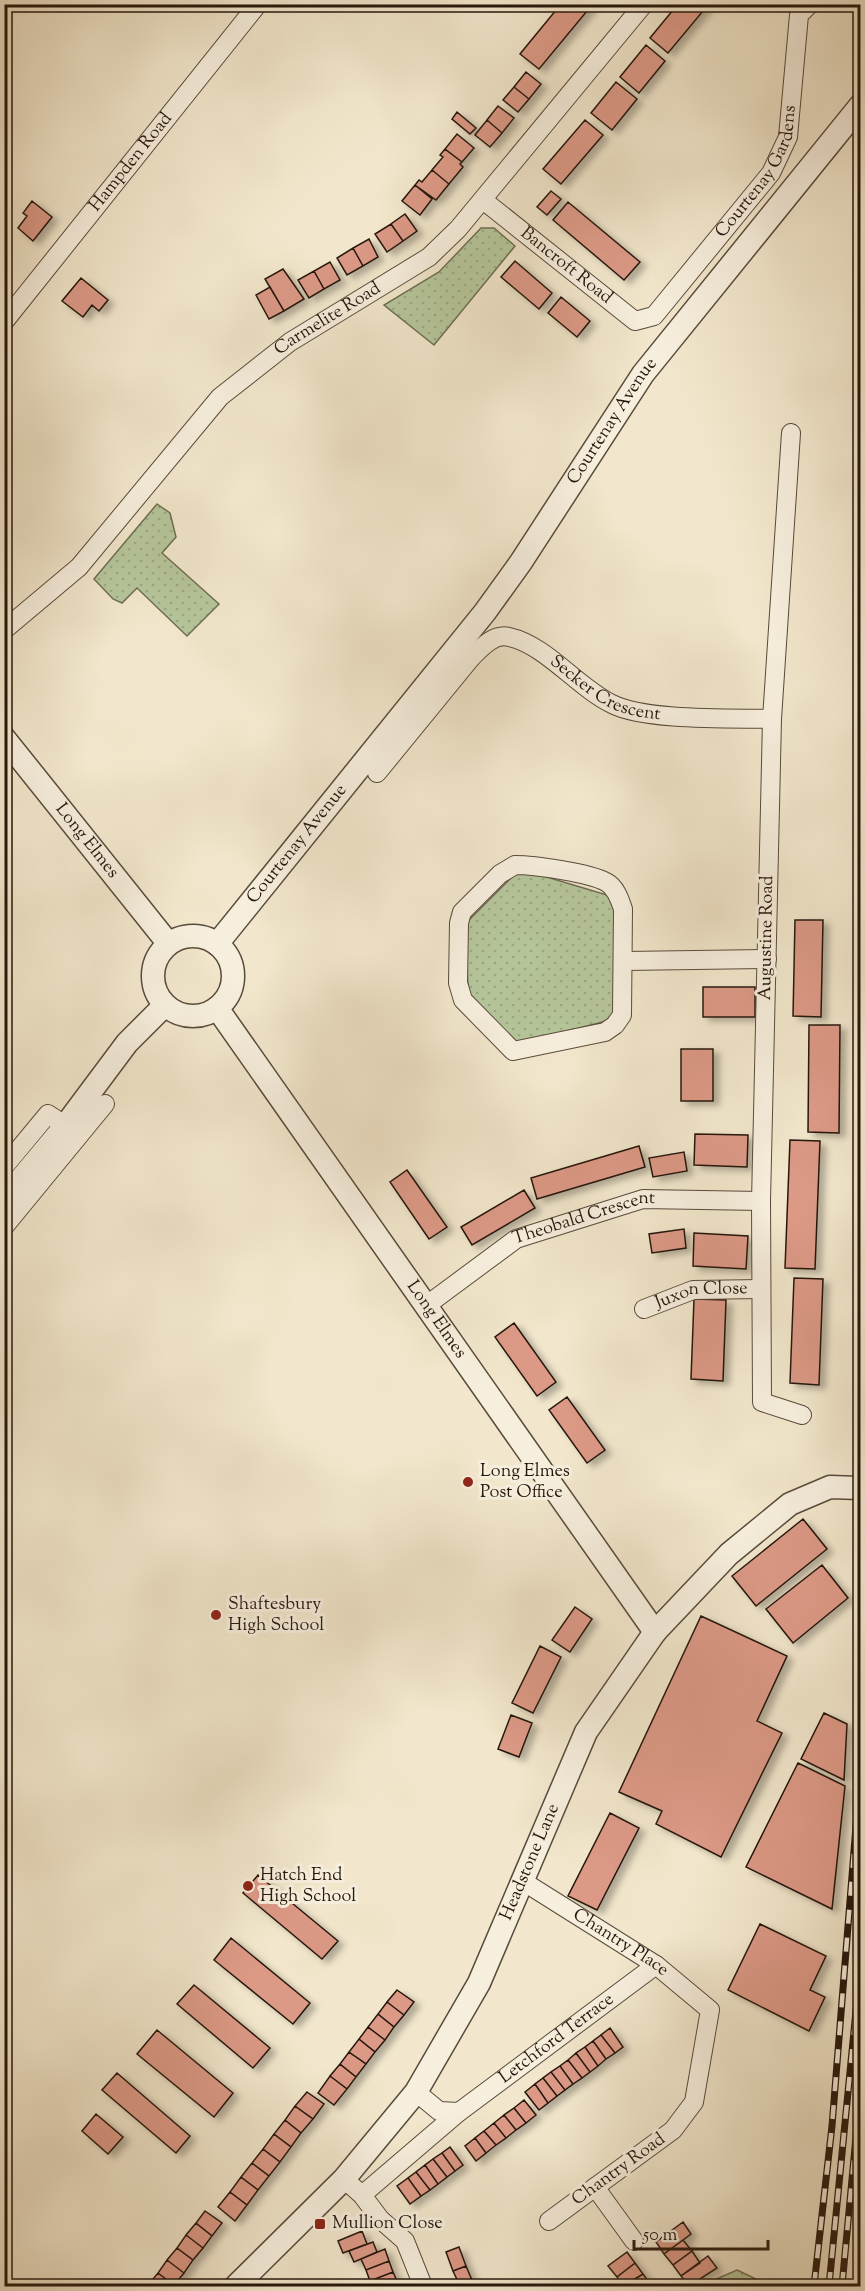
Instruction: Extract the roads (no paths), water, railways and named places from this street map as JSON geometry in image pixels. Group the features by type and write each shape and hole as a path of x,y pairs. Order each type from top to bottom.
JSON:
{"street":[{"name":"Hampden Road","path":"4,322 258,4"},
{"name":"Carmelite Road","path":"4,630 79,567 220,397 290,342 429,257 458,230 644,4"},
{"name":"Courtenay Gardens","path":"654,316 771,173 788,137 799,15 810,4"},
{"name":"Courtenay Avenue","path":"217,944 383,753 464,653 643,374 861,106"},
{"name":"Bancroft Road","path":"483,200 635,321 654,316"},
{"name":"Augustine Road","path":"791,433 772,719 761,1201 762,1402 802,1415"},
{"name":"Secker Crescent","path":"464,653 506,635 526,642 585,689 614,705 646,713 772,719"},
{"name":"Long Elmes","path":"4,738 168,943"},
{"name":"Courtenay Avenue","path":"377,773 383,753"},
{"path":"515,865 535,865 608,882 617,894 623,909 625,961 622,1015 615,1025 605,1032 513,1051 463,1000 460,992 459,923 462,912 500,874 515,865"},
{"path":"193,935 209,938 230,959 233,972 232,986 226,998 217,1008 204,1015 191,1016 177,1013 165,1005 157,995 152,970 156,958 168,943 193,935"},
{"path":"625,961 767,959"},
{"path":"4,1227 72,1130 127,1043 165,1005"},
{"name":"Long Elmes","path":"217,1008 655,1632"},
{"path":"4,1199 72,1130 105,1104"},
{"path":"4,1167 48,1114 72,1130"},
{"name":"Theobald Crescent","path":"427,1305 516,1239 643,1199 761,1201"},
{"name":"Juxon Close","path":"644,1310 693,1290 761,1289"},
{"name":"Headstone Lane","path":"236,2286 344,2179 416,2092 479,1983 586,1732 655,1632 729,1554 790,1504 830,1487 855,1488"},
{"name":"Chantry Place","path":"524,1882 656,1965 710,2010"},
{"name":"Letchford Terrace","path":"362,2195 459,2112 656,1965"},
{"name":"Chantry Road","path":"549,2221 673,2130 694,2102 710,2010"},
{"path":"416,2092 439,2111 459,2112"},
{"path":"344,2179 362,2195 380,2219 405,2241 423,2286"},
{"path":"595,2187 634,2241"}],"railway":[{"path":"814,2286 832,2126 860,1776"},
{"path":"829,2286 860,1970"},
{"path":"842,2286 860,2094"},
{"path":"859,2286 860,2273"}],"place":[{"name":"Long Elmes Post Office","path":"468,1482"},
{"name":"Shaftesbury High School","path":"216,1615"},
{"name":"Hatch End High School","path":"248,1886"},
{"name":"Mullion Close","path":"320,2224"}]}
